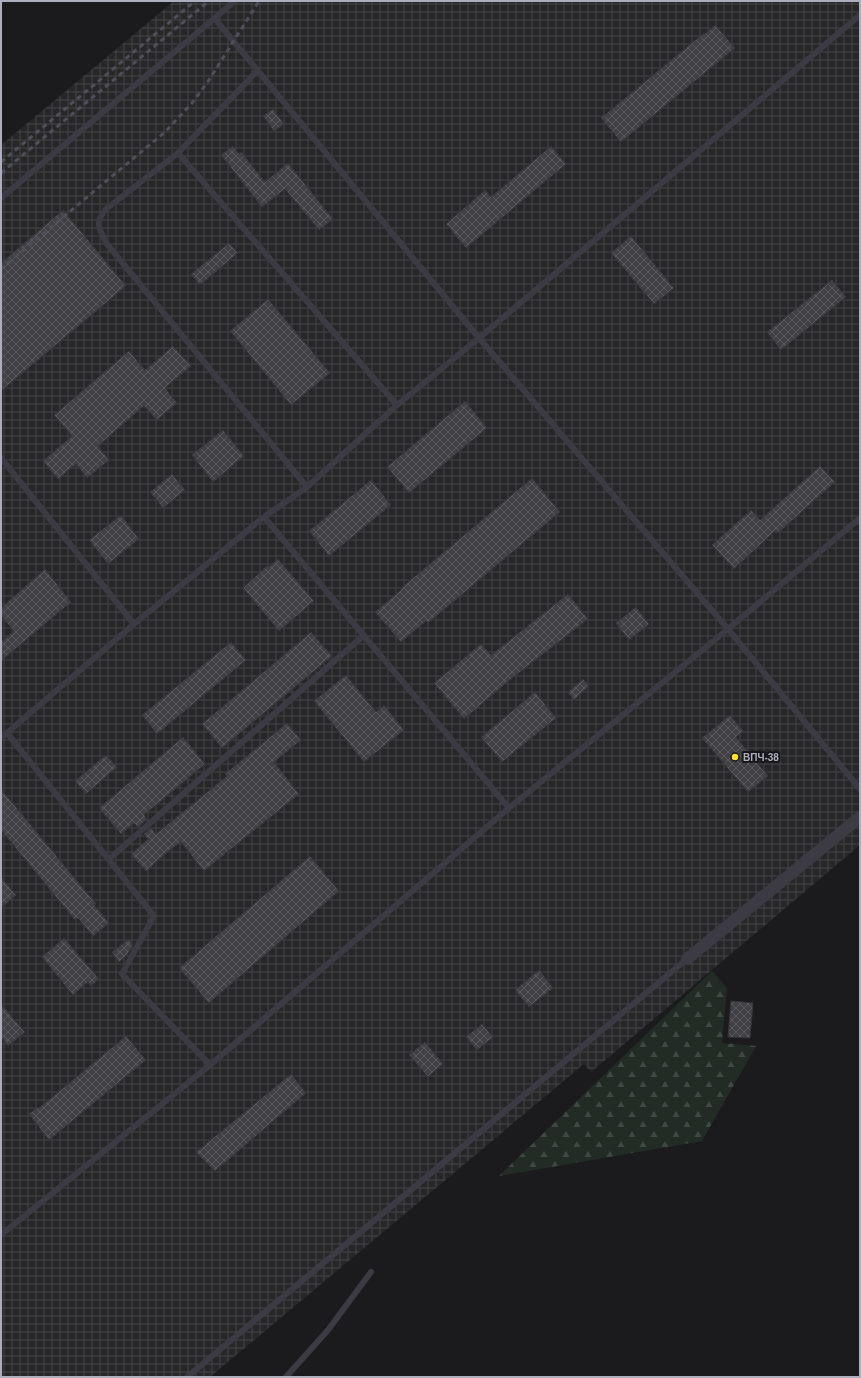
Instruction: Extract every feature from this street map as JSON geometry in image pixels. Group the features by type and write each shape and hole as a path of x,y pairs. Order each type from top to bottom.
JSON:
{"street":[{"path":"687,959 860,817"}],"lane":[{"path":"1,198 236,1"},
{"path":"1,738 134,624 264,517 307,487 397,405 479,338 860,15"},
{"path":"215,18 479,338 728,629 860,789"},
{"path":"258,70 178,153 106,209 100,216 98,224 101,234 107,244 307,487"},
{"path":"178,153 397,405"},
{"path":"1,458 134,624"},
{"path":"264,517 509,808"},
{"path":"1,1235 210,1065 509,808 728,629 860,518"},
{"path":"109,859 363,636"},
{"path":"7,733 154,916 122,974 210,1065"},
{"path":"187,1377 687,959"},
{"path":"286,1377 328,1330 371,1272"}],"shaded area":[{"path":"174,1 860,1 860,845 591,1072 584,1064 210,1377 1,1377 1,145"}],"green space":[{"path":"712,971 727,988 722,1043 756,1046 702,1141 499,1176"}],"building":[{"path":"715,25 735,48 621,142 601,118"},
{"path":"273,109 284,124 274,131 263,116"},
{"path":"233,146 239,154 241,152 265,182 288,163 333,219 319,230 285,189 262,207 221,155"},
{"path":"551,146 566,164 466,248 446,224 485,190 491,197"},
{"path":"63,210 126,286 1,391 1,263"},
{"path":"631,236 674,288 654,304 611,253"},
{"path":"229,243 238,253 200,285 191,274"},
{"path":"832,280 846,297 781,350 767,332"},
{"path":"268,299 330,373 291,405 230,331"},
{"path":"173,346 191,366 165,388 177,403 157,420 144,406 98,446 109,460 87,478 76,464 58,479 43,461 72,436 54,415 129,351 145,370"},
{"path":"465,401 487,428 409,493 387,467"},
{"path":"223,430 244,456 213,482 192,455"},
{"path":"820,466 835,482 778,533 775,531 734,569 712,545 751,510 760,520"},
{"path":"172,474 185,490 163,508 150,492"},
{"path":"532,478 560,512 428,623 426,621 401,642 375,612 401,590 400,589"},
{"path":"371,480 391,505 329,556 309,531"},
{"path":"121,515 139,539 108,564 89,540"},
{"path":"278,559 314,601 279,631 243,588 268,565 269,567"},
{"path":"45,569 71,602 1,661 1,642 14,631 1,616 1,608"},
{"path":"568,594 588,619 511,679 464,719 434,683 481,644 491,655"},
{"path":"636,607 649,624 629,640 616,623"},
{"path":"311,632 332,656 222,748 202,724"},
{"path":"231,642 246,660 157,734 142,715"},
{"path":"346,675 376,712 384,705 404,730 364,762 314,701"},
{"path":"583,679 589,686 574,700 568,692"},
{"path":"535,692 556,718 502,762 481,737"},
{"name":"ВПЧ-38","path":"730,715 743,731 736,737 768,776 748,792 702,738"},
{"path":"287,723 301,740 274,762 299,794 204,871 181,842 146,871 131,854 148,839 144,834 151,828 156,834 227,776 225,774"},
{"path":"183,737 205,764 144,815 147,819 138,827 134,823 121,834 99,808"},
{"path":"106,755 117,767 86,794 75,781"},
{"path":"1,789 96,904 94,905 109,923 93,936 78,918 75,920 1,830"},
{"path":"310,856 339,891 209,1003 179,968"},
{"path":"1,877 16,895 1,908"},
{"path":"64,938 99,979 91,986 88,982 73,995 42,957"},
{"path":"129,939 133,945 127,955 119,962 112,952"},
{"path":"539,970 553,988 529,1007 515,990"},
{"path":"731,1001 753,1003 750,1038 728,1037"},
{"path":"1,1004 25,1032 8,1046 1,1037"},
{"path":"482,1024 493,1037 477,1050 466,1037"},
{"path":"126,1036 146,1060 49,1140 29,1114 38,1107 39,1108"},
{"path":"425,1042 443,1064 428,1077 409,1055"},
{"path":"291,1074 306,1093 215,1171 196,1152"}],"railway":[{"path":"1,162 195,1"},
{"path":"1,173 209,1"},
{"path":"1,269 165,132 192,103 207,83 259,1"}],"place":[{"name":"ВПЧ-38","path":"735,757"}]}
